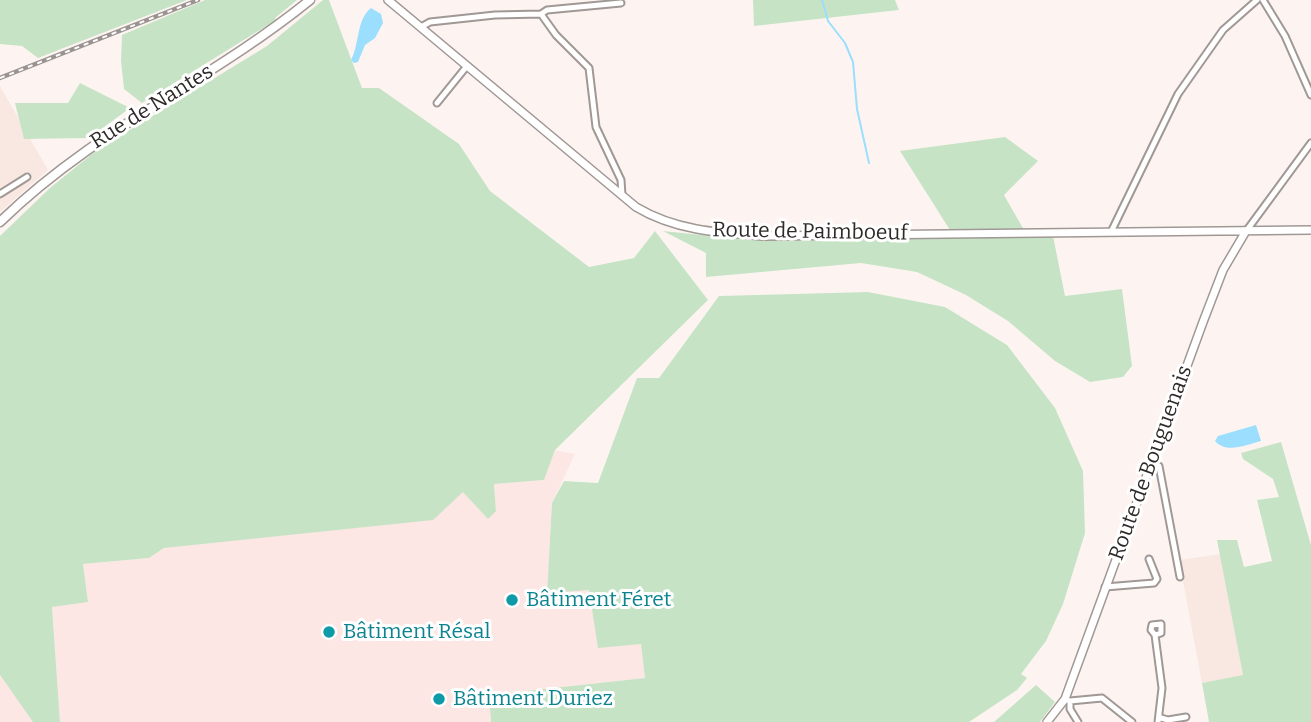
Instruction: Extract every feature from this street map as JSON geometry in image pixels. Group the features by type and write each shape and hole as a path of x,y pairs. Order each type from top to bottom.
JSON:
{"main road":[{"name":"Rue de Nantes","path":"0,222 88,147 246,48 310,0"}],"street":[{"name":"Route de Paimboeuf","path":"388,0 622,195 659,219 715,233 765,236 1311,230"},
{"path":"1111,232 1178,94 1223,30 1257,0"},
{"path":"1263,0 1285,36 1311,95"},
{"path":"421,27 430,22 495,15 541,15 547,10 621,3"},
{"path":"541,15 556,35 589,68 596,127 621,180 622,195"},
{"path":"437,103 467,66"},
{"path":"1246,231 1311,143"},
{"path":"0,194 27,177"},
{"name":"Route de Bouguenais","path":"1047,722 1068,700 1105,587 1223,270 1246,231"},
{"path":"1151,462 1159,466 1180,577"},
{"path":"1105,587 1154,583 1157,579 1149,559"},
{"path":"1155,635 1162,688 1160,720 1186,717"},
{"path":"1078,722 1068,700 1102,698 1132,722"}],"shaded area":[{"path":"0,86 48,170 0,212"},
{"path":"555,450 575,454 552,503 547,592 589,590 592,604 641,644 645,678 490,695 491,722 60,722 52,606 88,602 83,564 149,558 164,548 463,492 496,511 494,484 544,480"},
{"path":"1221,554 1243,676 1202,683 1179,560"},
{"path":"0,675 33,722 0,722"}],"green space":[{"path":"0,0 187,0 38,58 22,46 0,44"},
{"path":"205,0 297,0 275,18 276,20 142,103 124,89 122,35"},
{"path":"323,0 329,0 362,88 379,88 459,144 490,191 589,267 634,258 655,231 708,300 555,450 544,480 494,484 496,511 488,519 463,492 433,520 164,548 149,558 83,564 88,602 52,607 60,722 33,722 0,675 0,236 50,188 97,150 267,46"},
{"path":"753,0 895,0 899,10 754,26"},
{"path":"80,83 130,108 89,138 24,139 15,103 68,103"},
{"path":"1005,137 1038,161 1004,195 1028,237 1053,236 1065,296 1122,289 1132,366 1123,377 1090,382 1055,361 1008,321 966,295 917,272 861,263 706,277 706,253 663,231 750,240 955,238 900,151"},
{"path":"868,292 945,307 1007,345 1055,408 1083,471 1085,533 1063,604 1046,641 1021,674 1027,678 1017,690 969,722 491,722 489,695 645,678 641,644 598,648 589,590 547,593 552,503 564,481 598,483 637,378 659,378 719,296"},
{"path":"1281,442 1311,545 1311,722 1209,722 1202,683 1243,675 1217,540 1237,540 1244,567 1272,561 1257,500 1279,497 1273,479 1243,459 1241,453"},
{"path":"1036,685 1055,702 1040,722 994,722"}],"water":[{"path":"371,8 381,14 383,23 375,38 365,45 358,62 354,63 351,60 360,25"},
{"path":"1256,425 1261,441 1230,448 1215,441 1218,436"}],"waterway":[{"path":"822,0 828,21 845,43 853,62 857,109 869,163"}],"railway":[{"path":"0,78 198,0"}],"place":[{"name":"Bâtiment Féret","path":"512,600"},
{"name":"Bâtiment Résal","path":"329,632"},
{"name":"Bâtiment Duriez","path":"439,699"}]}
